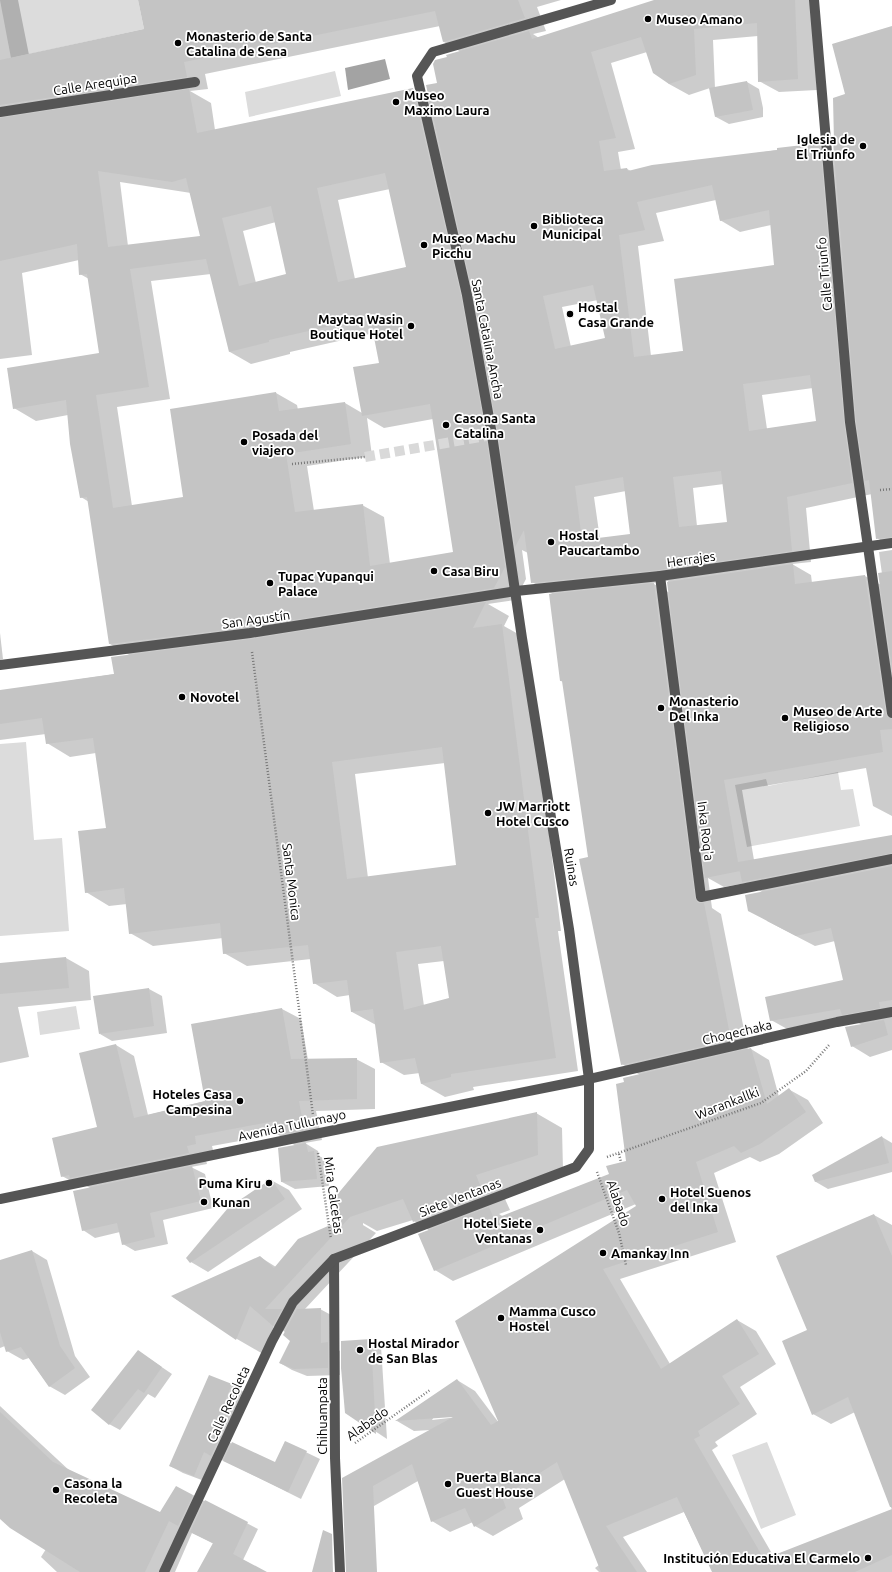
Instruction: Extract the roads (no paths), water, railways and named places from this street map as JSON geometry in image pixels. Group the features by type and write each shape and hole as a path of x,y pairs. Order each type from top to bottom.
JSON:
{"street":[{"name":"Santa Catalina Ancha","path":"516,591 492,435 467,295 417,76 433,52 611,0"},
{"name":"Calle Triunfo","path":"814,0 850,422 892,713"},
{"name":"Calle Arequipa","path":"0,112 195,82"},
{"name":"Herrajes","path":"516,591 660,576 892,543"},
{"name":"Inka Roq'a","path":"660,576 701,897 892,859"},
{"name":"San Agustín","path":"0,665 250,633 516,591"},
{"name":"Ruinas","path":"516,591 569,929 589,1079 589,1149"},
{"name":"Choqechaka","path":"589,1079 837,1022 892,1012"},
{"name":"Avenida Tullumayo","path":"0,1199 589,1079"},
{"name":"Siete Ventanas","path":"334,1259 576,1167 589,1149"},
{"name":"Chihuampata","path":"334,1259 335,1458 340,1572"},
{"name":"Calle Recoleta","path":"164,1572 272,1341 293,1302 334,1259"}],"tunnel":[{"path":"365,457 492,435"}],"place":[{"name":"Museo Amano","path":"648,19"},
{"name":"Monasterio de Santa Catalina de Sena","path":"178,43"},
{"name":"Museo Maximo Laura","path":"396,102"},
{"name":"Iglesia de El Triunfo","path":"863,146"},
{"name":"Biblioteca Municipal","path":"534,226"},
{"name":"Museo Machu Picchu","path":"424,245"},
{"name":"Hostal Casa Grande","path":"570,314"},
{"name":"Maytaq Wasin Boutique Hotel","path":"411,326"},
{"name":"Casona Santa Catalina","path":"446,425"},
{"name":"Posada del viajero","path":"244,442"},
{"name":"Hostal Paucartambo","path":"551,542"},
{"name":"Casa Biru","path":"434,571"},
{"name":"Tupac Yupanqui Palace","path":"270,583"},
{"name":"Novotel","path":"182,697"},
{"name":"Monasterio Del Inka","path":"661,708"},
{"name":"Museo de Arte Religioso","path":"785,718"},
{"name":"JW Marriott Hotel Cusco","path":"488,813"},
{"name":"Hoteles Casa Campesina","path":"240,1101"},
{"name":"Puma Kiru","path":"269,1183"},
{"name":"Hotel Suenos del Inka","path":"662,1199"},
{"name":"Kunan","path":"204,1202"},
{"name":"Hotel Siete Ventanas","path":"540,1230"},
{"name":"Amankay Inn","path":"603,1253"},
{"name":"Mamma Cusco Hostel","path":"501,1318"},
{"name":"Hostal Mirador de San Blas","path":"360,1350"},
{"name":"Puerta Blanca Guest House","path":"448,1484"},
{"name":"Casona la Recoleta","path":"56,1490"},
{"name":"Institución Educativa El Carmelo","path":"868,1558"}]}
